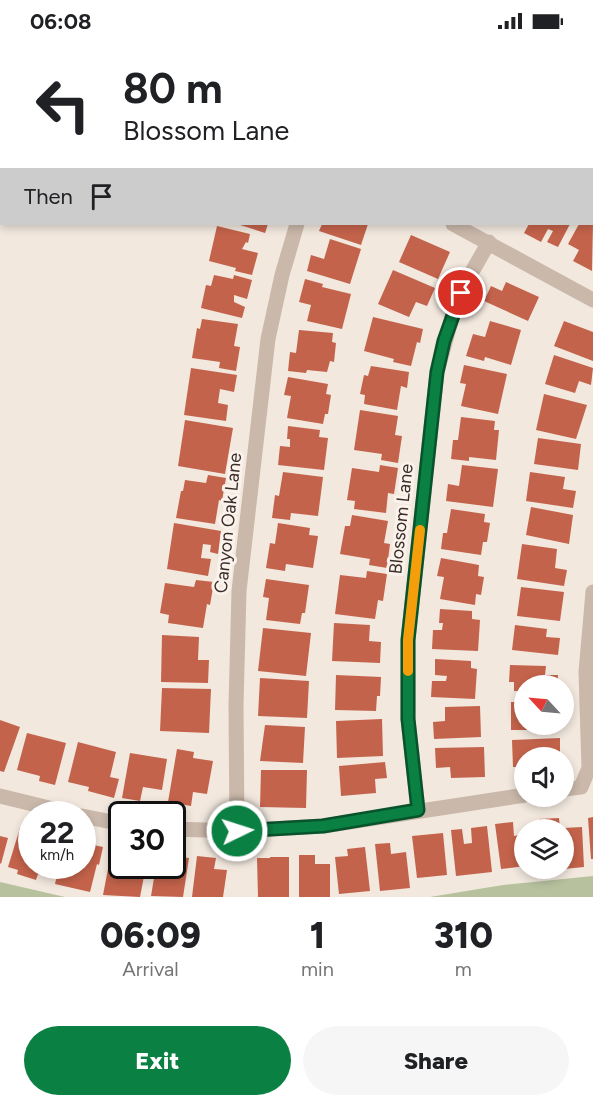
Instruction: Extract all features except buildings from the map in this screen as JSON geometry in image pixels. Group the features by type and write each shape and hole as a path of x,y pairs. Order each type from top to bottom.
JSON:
{"street":[{"name":"Canyon Oak Lane","path":"237,831 236,705 239,591 268,339 282,275 297,225"},
{"path":"455,225 593,300"},
{"name":"Blossom Lane","path":"418,810 408,719 408,640 437,372 454,310 489,242"},
{"path":"574,788 581,787 589,768 586,672 593,592"},
{"path":"0,796 21,801"},
{"path":"186,830 237,831 323,826 514,797"}],"green space":[{"path":"593,876 593,897 430,897 503,885"},
{"path":"0,882 65,897 0,897"}],"slow traffic":[{"path":"408,671 408,640 420,530"}],"route":[{"path":"237,831 323,826 418,810 408,719 408,640 437,372 444,341 461,293"}]}
